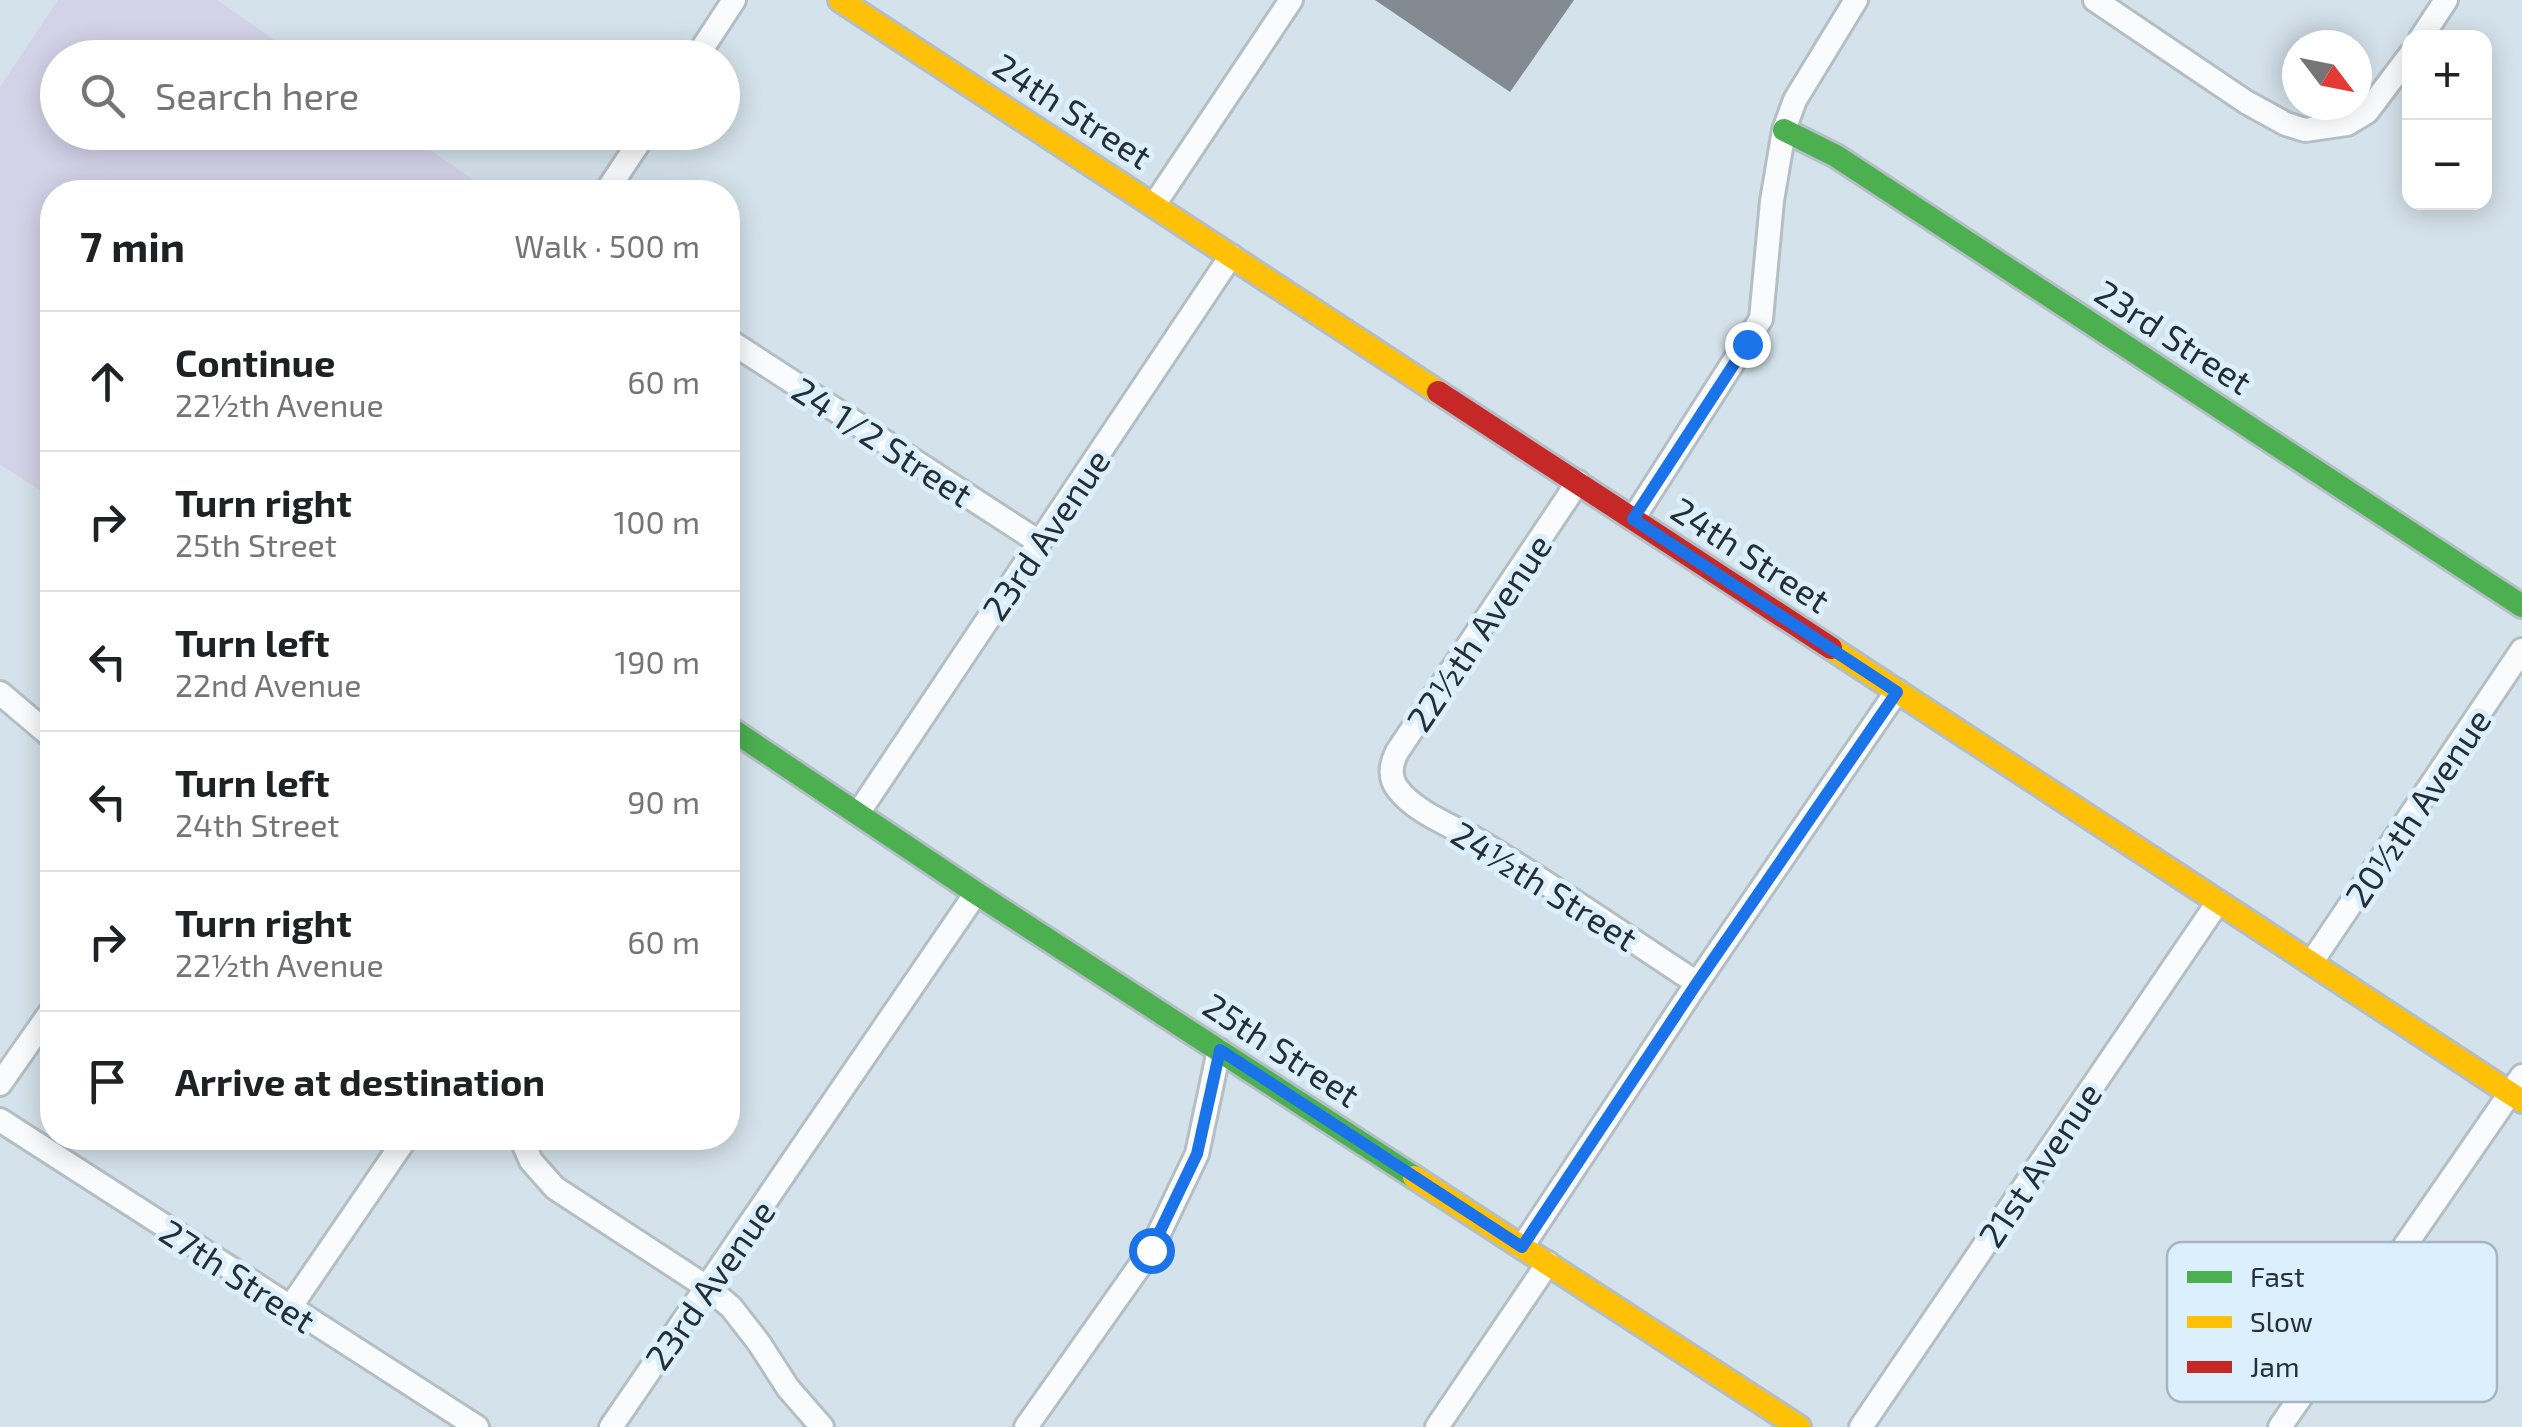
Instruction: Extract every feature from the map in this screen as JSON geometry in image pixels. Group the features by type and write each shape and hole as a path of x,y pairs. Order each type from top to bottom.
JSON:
{"street":[{"path":"708,40 734,0"},
{"name":"24th Street","path":"840,0 2311,963 2518,1090"},
{"path":"1154,205 1291,0"},
{"path":"1633,519 1760,319 1784,130 1802,86 1856,0"},
{"path":"2094,0 2286,124 2305,130 2347,124 2367,112 2402,65"},
{"path":"2426,30 2446,0"},
{"name":"23rd Street","path":"1784,130 1836,156 2522,606"},
{"path":"614,180 634,150"},
{"name":"23rd Avenue","path":"859,812 1231,256"},
{"name":"24 1/2 Street","path":"740,348 1039,542"},
{"name":"22½th Avenue","path":"1395,785 1392,763 1397,752 1578,482"},
{"name":"20½th Avenue","path":"2311,963 2522,650"},
{"path":"1522,1247 1897,692"},
{"path":"0,693 40,727"},
{"name":"25th Street","path":"740,735 976,893 1800,1427"},
{"name":"24½th Street","path":"1395,785 1415,805 1484,844 1697,983"},
{"name":"23rd Avenue","path":"611,1427 976,893"},
{"name":"21st Avenue","path":"1860,1427 2218,902"},
{"path":"0,1084 40,1027"},
{"path":"1026,1427 1151,1250 1197,1154 1220,1050"},
{"path":"2411,1242 2518,1090"},
{"name":"27th Street","path":"0,1120 40,1146"},
{"name":"27th Street","path":"46,1150 478,1427"},
{"path":"290,1309 398,1150"},
{"path":"526,1150 554,1188 708,1288 743,1322 788,1388 822,1427"},
{"path":"1436,1427 1548,1263"},
{"path":"2280,1427 2298,1402"}],"shaded area":[{"path":"58,0 217,0 275,40 40,40 40,150 430,150 474,180 40,180 40,490 0,465 0,87"}],"building":[{"path":"1375,0 1574,0 1510,92"}],"traffic: fast":[{"path":"1784,130 1836,156 2522,606"},
{"path":"740,735 1414,1177"}],"traffic: slow":[{"path":"840,0 1438,392"},
{"path":"1831,648 2522,1101"},
{"path":"1414,1177 1799,1427"}],"traffic: jam":[{"path":"1438,392 1831,648"}],"route":[{"path":"1151,1250 1197,1154 1220,1050 1522,1247 1897,692 1633,519 1747,344"}]}
